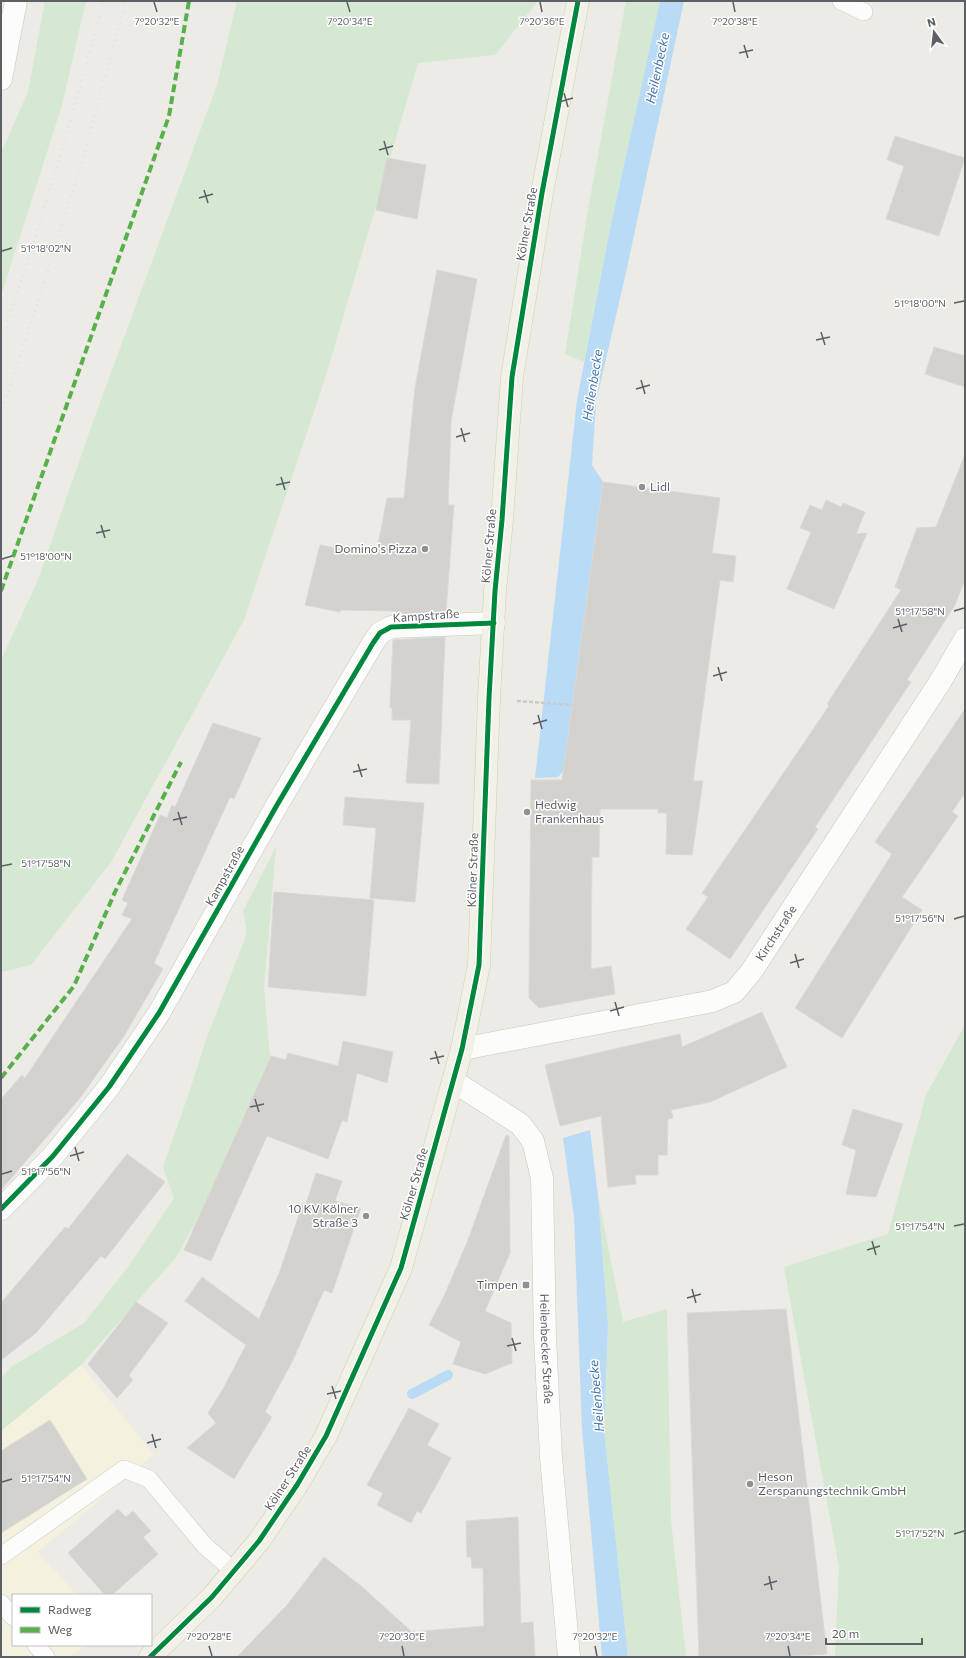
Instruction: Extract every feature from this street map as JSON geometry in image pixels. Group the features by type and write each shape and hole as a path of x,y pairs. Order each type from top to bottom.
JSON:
{"main road":[{"name":"Kölner Straße","path":"150,1657 212,1596 234,1571 267,1528 297,1484 326,1436 401,1268 462,1049 479,965 489,698 512,377 542,194 578,1"}],"street":[{"path":"1,79 16,1"},
{"name":"Kampstraße","path":"1,1209 53,1156 104,1093 159,1013 277,805 380,633 391,627 494,623"},
{"name":"Kirchstraße","path":"462,1049 713,1001 734,992 751,972 940,682 965,639"},
{"name":"Heilenbecker Straße","path":"453,1081 520,1124 533,1141 542,1178 545,1337 551,1457 569,1657"}],"lane":[{"path":"842,1 864,12"},
{"path":"1,1556 124,1469 149,1479 205,1546 234,1571"},
{"path":"1,1603 12,1616"},
{"path":"37,1646 46,1657"}],"path":[{"path":"533,702 572,706"}],"shaded area":[{"path":"81,1365 154,1454 38,1552 76,1594 12,1594 12,1646 85,1646 70,1657 1,1657 1,1431"}],"green space":[{"path":"45,1 86,1 62,105 1,296 1,153 28,92"},
{"path":"237,1 538,1 495,55 418,63 324,382 244,620 111,862 31,965 1,972 1,660 38,580 94,419 217,85"},
{"path":"626,1 660,1 610,229 584,362 565,354 588,210"},
{"path":"276,847 264,989 270,1057 228,1150 209,1198 177,1256 81,1365 1,1431 1,1378 11,1367 84,1323 128,1267 174,1198 163,1167 206,1040 247,933 243,911"},
{"path":"965,1025 965,1657 835,1657 839,1567 784,1267 888,1234 926,1095"},
{"path":"598,1196 623,1322 667,1309 671,1521 686,1657 628,1657 604,1430 608,1325"}],"water":[{"name":"Heilenbecke","path":"660,1 684,1 627,268 596,402 592,465 603,482 564,770 558,777 535,778 577,400 610,229"},
{"name":"Heilenbecke","path":"590,1130 598,1196 608,1325 604,1430 628,1657 602,1657 582,1428 574,1217 563,1138"}],"building":[{"path":"895,136 965,158 939,236 886,219 904,166 887,160"},
{"path":"387,158 426,165 417,219 376,210"},
{"path":"437,270 477,279 451,421 448,505 454,505 446,612 395,614 395,611 341,610 340,612 305,605 320,545 376,555 387,498 404,498 415,388"},
{"path":"934,347 965,356 965,387 925,374"},
{"path":"964,457 965,579 955,605 907,680 911,682 815,827 818,829 730,959 686,929 708,897 702,893 829,706 827,704 901,590 895,587 917,528 936,527"},
{"path":"603,482 720,498 712,553 736,556 733,582 720,580 693,781 703,781 692,855 666,854 667,813 658,813 658,809 600,809 599,857 592,857 591,969 611,966 615,994 539,1008 529,998 531,780 562,780"},
{"path":"826,500 841,507 843,503 865,512 856,534 867,533 834,609 787,589 811,532 800,528 810,505 822,510"},
{"path":"445,637 439,784 406,783 411,720 392,720 392,708 390,708 393,640"},
{"path":"965,709 965,793 952,812 958,816 902,897 922,910 842,1038 795,1008 892,854 875,842"},
{"path":"213,723 261,738 234,799 230,797 154,963 163,969 124,1036 80,1098 1,1190 1,1099 22,1075 25,1078 132,919 122,915 128,903 122,900 160,815 167,818 172,805 175,807"},
{"path":"345,797 424,803 415,902 370,898 376,828 343,825"},
{"path":"274,892 374,900 366,996 268,987"},
{"path":"762,1012 787,1067 710,1102 671,1110 673,1118 668,1119 667,1155 658,1155 658,1175 635,1175 636,1184 608,1187 601,1116 560,1126 545,1065 680,1034 682,1047"},
{"path":"343,1041 393,1052 387,1083 357,1073 347,1122 342,1120 328,1159 267,1136 211,1261 184,1250 271,1056 286,1060 288,1053 338,1066"},
{"path":"853,1109 903,1124 876,1197 846,1194 856,1150 842,1145"},
{"path":"506,1135 509,1136 510,1253 485,1311 511,1323 512,1363 485,1374 453,1364 461,1342 429,1325 445,1294 468,1240"},
{"path":"127,1154 165,1182 105,1259 101,1256 36,1333 1,1360 1,1303 65,1227 68,1229"},
{"path":"316,1173 342,1181 335,1201 361,1208 332,1293 324,1290 293,1360 265,1412 272,1417 234,1479 187,1448 216,1423 208,1413 223,1389 246,1345 185,1301 202,1277 259,1319 280,1271 303,1203 306,1204"},
{"path":"136,1302 168,1323 129,1375 133,1380 117,1398 88,1364"},
{"name":"Heson Zerspanungstechnik GmbH","path":"786,1309 827,1654 792,1657 699,1657 687,1313"},
{"path":"409,1408 439,1424 427,1445 451,1458 421,1513 417,1511 411,1523 377,1505 383,1493 367,1485"},
{"path":"50,1420 87,1479 1,1533 1,1451"},
{"path":"118,1509 126,1517 133,1511 151,1531 143,1537 158,1554 113,1594 104,1594 68,1553"},
{"path":"518,1517 521,1623 533,1622 535,1657 237,1657 287,1605 324,1557 361,1586 412,1632 484,1626 483,1568 472,1568 471,1557 467,1557 466,1521"}],"waterway":[{"path":"412,1394 448,1375"}],"railway":[{"path":"1,345 58,164 104,1"},
{"path":"1,414 79,172 126,1"}],"marked path":[{"path":"1,591 169,116 189,1"},
{"path":"1,1078 74,986 115,892 181,762"}],"cycle path":[{"path":"150,1657 212,1597 259,1541 297,1485 326,1436 401,1268 462,1049 479,965 489,698 495,591 502,520 512,377 542,193 578,1"},
{"path":"1,1209 53,1156 109,1087 159,1013 277,805 380,633 391,627 494,623"}],"place":[{"name":"Lidl","path":"642,487"},
{"name":"Domino's Pizza","path":"425,549"},
{"name":"Hedwig Frankenhaus","path":"527,812"},
{"name":"10 KV Kölner Straße 3","path":"366,1216"},
{"name":"Timpen","path":"526,1285"},
{"name":"Heson Zerspanungstechnik GmbH","path":"750,1484"}]}
